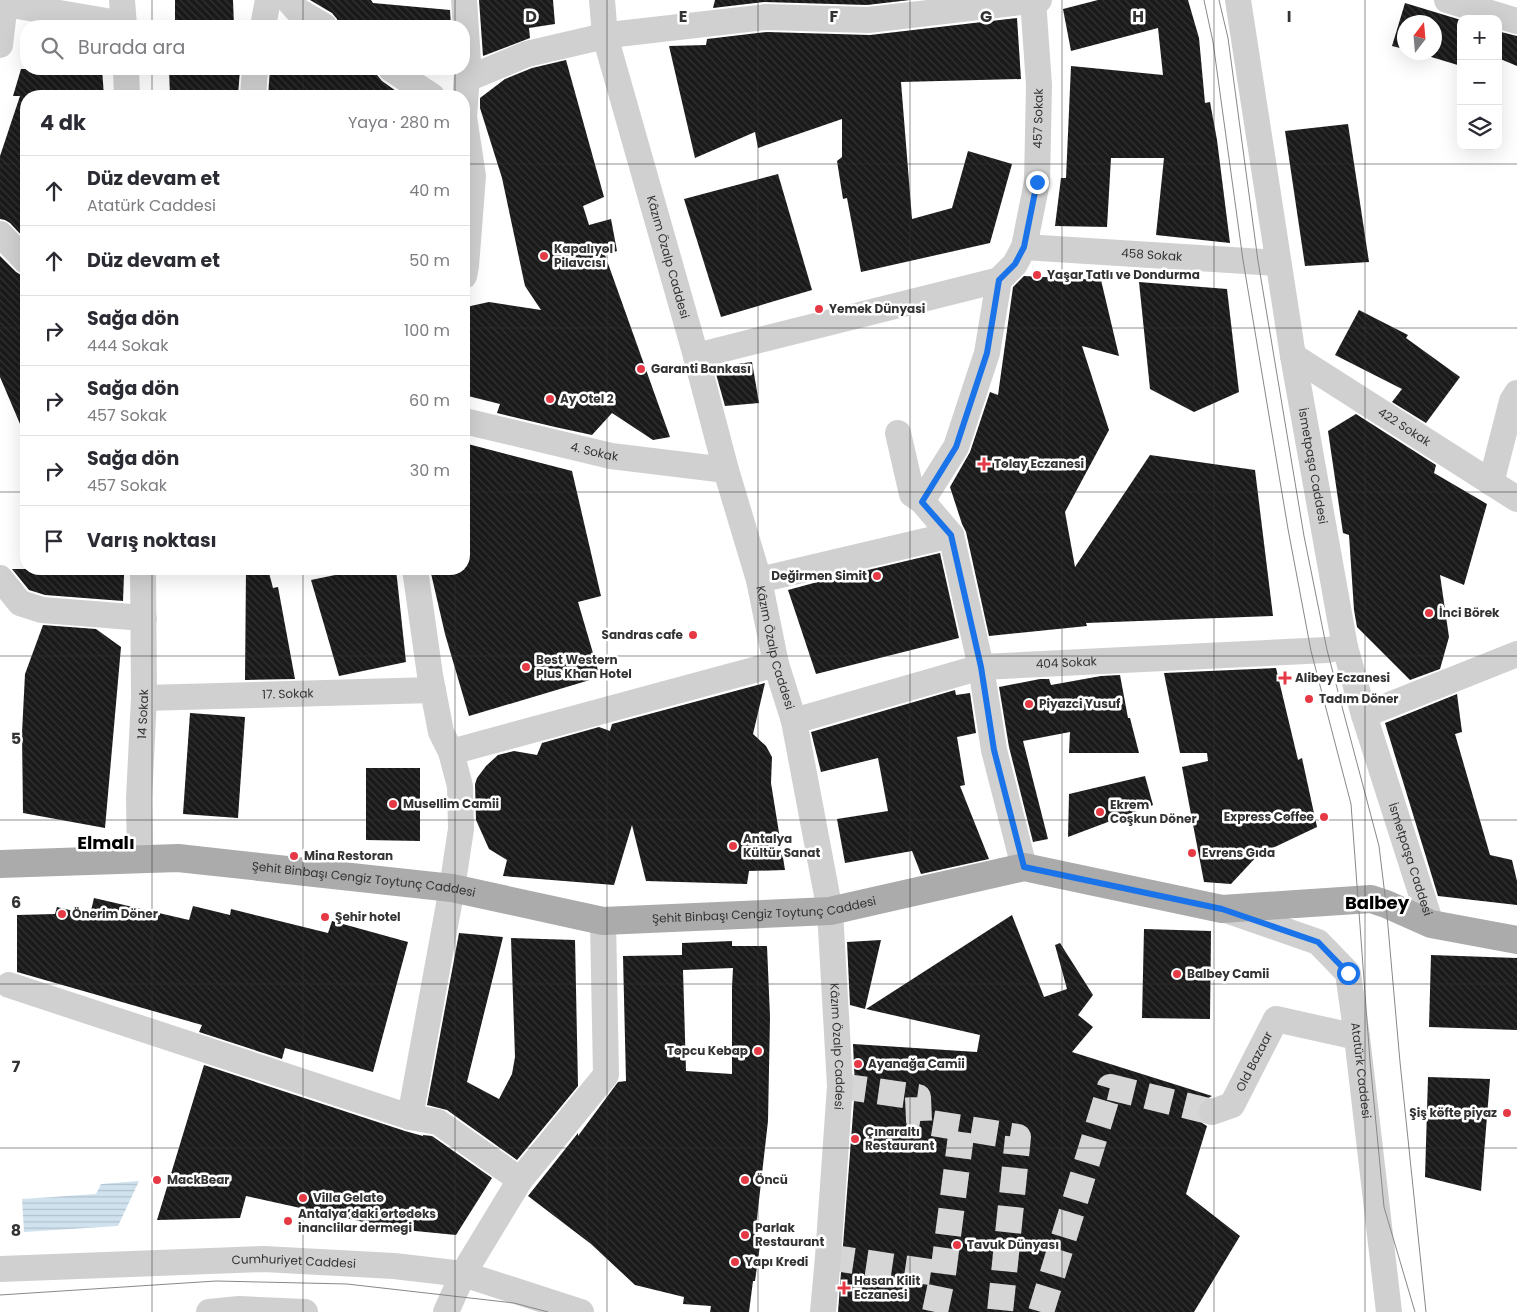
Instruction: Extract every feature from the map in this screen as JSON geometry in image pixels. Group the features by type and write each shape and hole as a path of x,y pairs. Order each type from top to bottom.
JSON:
{"main road":[{"name":"Şehit Binbaşı Cengiz Toytunç Caddesi","path":"0,864 178,858 452,888 603,922 830,911 1024,867 1222,909 1371,899 1431,924 1517,940"}],"street":[{"path":"264,20 268,0"},
{"path":"288,0 297,10 314,20"},
{"path":"464,0 465,20"},
{"name":"Kâzım Özalp Caddesi","path":"602,0 605,36 696,356 726,470 759,580 776,664 794,721 830,911 840,1086 823,1312"},
{"path":"467,79 528,54 605,36 766,17 868,20 1035,0"},
{"name":"457 Sokak","path":"922,502 956,447 987,353 1037,182 1040,85 1035,0"},
{"name":"İsmetpaşa Caddesi","path":"1238,0 1293,356 1345,647 1364,715 1431,924"},
{"path":"1447,0 1517,20"},
{"path":"0,45 2,2 124,17"},
{"path":"126,75 127,90"},
{"path":"253,90 255,75"},
{"path":"400,75 423,90"},
{"path":"466,90 467,75"},
{"path":"470,161 472,176 470,206"},
{"path":"0,234 20,255"},
{"name":"458 Sokak","path":"696,356 1013,263 1278,263"},
{"name":"422 Sokak","path":"1293,356 1517,499"},
{"path":"1491,483 1512,401 1517,394"},
{"name":"4. Sokak","path":"470,422 611,456 726,470"},
{"path":"898,433 912,494 922,502 951,535 981,667 994,750 1024,867"},
{"path":"759,580 951,535"},
{"name":"14 Sokak","path":"140,859 139,798 144,698 143,575"},
{"path":"410,1117 461,829 460,786 451,752 441,732 416,575"},
{"path":"0,578 20,603 42,610 144,618"},
{"name":"404 Sokak","path":"794,721 981,667 1327,650 1345,647"},
{"path":"1364,715 1517,654"},
{"path":"451,752 776,664"},
{"name":"17. Sokak","path":"144,698 433,690"},
{"name":"Atatürk Caddesi","path":"1222,909 1318,942 1348,973 1389,1312"},
{"path":"446,1312 463,1274 520,1180 606,1075 603,922"},
{"path":"9,985 410,1117 438,1122 520,1180"},
{"name":"Old Bazaar","path":"1212,1112 1232,1105 1276,1019 1357,1037"},
{"name":"Cumhuriyet Caddesi","path":"0,1269 264,1259 394,1266 463,1274 580,1312"},
{"path":"209,1312 239,1309 305,1312"}],"water":[{"path":"139,1181 118,1226 24,1232 22,1199 96,1194 101,1184"}],"building":[{"path":"175,0 233,0 234,20 175,20"},
{"path":"310,0 371,0 373,3 450,10 451,20 337,20 332,13"},
{"path":"479,0 553,0 555,24 529,28 530,38 483,56"},
{"path":"715,0 910,0 867,5 764,2 713,8"},
{"path":"1098,0 1188,0 1199,38 1205,103 1210,102 1217,140 1230,243 1156,235 1164,158 1111,158 1107,227 1055,226 1061,178 1066,178 1071,66 1163,75 1158,28 1071,51 1063,9"},
{"path":"1405,3 1457,19 1457,65 1441,60 1442,15 1401,15"},
{"path":"1017,18 1021,79 901,82 912,219 952,208 968,151 1012,164 990,243 861,272 847,198 843,199 837,161 842,157 842,119 758,148 755,132 695,158 669,46 706,45 707,39 767,32 870,35"},
{"path":"1397,29 1397,47 1392,46"},
{"path":"1502,32 1517,36 1517,66 1502,60"},
{"path":"566,60 604,197 583,206 589,225 611,219 617,251 605,255 670,437 653,440 612,413 592,435 497,413 500,404 470,396 470,306 489,302 541,310 525,286 502,178 480,108 480,98 505,79 532,68"},
{"path":"20,72 20,75 102,75 104,90 20,90 20,96 13,96"},
{"path":"169,75 240,75 238,90 170,90"},
{"path":"270,75 377,75 395,90 268,90"},
{"path":"20,96 20,234 10,223 0,219 0,156"},
{"path":"1348,124 1369,262 1305,266 1285,131"},
{"path":"778,174 812,290 721,317 684,199"},
{"path":"0,256 20,274 20,424 0,377"},
{"path":"1024,276 1101,280 1119,356 1082,346 1109,430 1065,512 1075,567 1150,455 1255,470 1273,616 1086,623 1087,626 989,636 966,532 950,487 970,452 990,392 998,395 1013,287"},
{"path":"1139,282 1227,289 1239,392 1194,412 1150,389"},
{"path":"1359,310 1408,335 1406,338 1460,377 1426,423 1392,402 1402,389 1335,355"},
{"path":"752,362 759,403 725,406 714,367"},
{"path":"1356,414 1436,465 1434,473 1487,504 1464,585 1440,575 1449,637 1440,669 1410,680 1357,627 1354,610 1349,535 1343,533 1328,431"},
{"path":"470,445 572,471 601,596 578,602 600,677 469,716 445,634 431,575 470,575"},
{"path":"940,553 959,638 816,674 788,590"},
{"path":"12,569 20,569 20,575 124,575 123,601 45,595 29,590"},
{"path":"246,575 270,575 273,588 278,587 295,679 245,680"},
{"path":"335,575 397,575 406,662 339,676 311,580"},
{"path":"43,625 96,629 121,647 105,828 23,813 22,733 25,674"},
{"path":"1276,668 1298,760 1302,758 1317,827 1258,855 1231,884 1204,882 1182,767 1208,761 1207,753 1180,753 1164,673"},
{"path":"1120,675 1128,718 1130,718 1139,753 1069,753 1070,732 1023,741 1048,839 1033,842 1009,747 999,687 1040,679 1049,679 1051,685 1101,676"},
{"path":"765,683 753,734 766,746 772,757 771,783 785,870 749,871 747,884 646,881 632,825 614,885 503,876 507,860 489,849 476,820 475,784 477,778 498,755 514,751 537,755 542,743 599,727 610,731 612,724"},
{"path":"955,690 956,695 970,693 976,733 957,737 965,785 960,786 989,859 921,874 912,851 845,863 837,819 888,811 878,758 821,772 811,732"},
{"path":"1457,694 1462,732 1455,734 1490,855 1512,860 1517,881 1517,905 1438,896 1385,723"},
{"path":"190,713 245,717 238,818 183,814"},
{"name":"Musellim Camii","path":"366,768 420,768 420,841 366,840"},
{"path":"1145,776 1153,805 1068,837 1069,794"},
{"path":"94,898 189,920 193,906 230,915 231,909 328,933 332,921 408,942 373,1072 285,1048 282,1059 199,1032 202,1025 17,972 17,915 55,914 57,907 90,915"},
{"path":"1012,915 1044,997 1067,989 1055,945 1060,943 1093,995 1078,1015 1093,1027 1072,1052 1212,1096 1201,1102 1197,1109 1198,1117 1207,1126 1186,1194 1240,1236 1194,1312 838,1312 855,1087 853,1044 977,1052 980,1035 866,1009"},
{"name":"Balbey Camii","path":"1144,929 1211,931 1210,1019 1142,1018"},
{"path":"459,933 503,937 467,1082 499,1099 512,1074 515,1057 511,938 575,940 578,1086 517,1160 447,1110 427,1105"},
{"path":"881,940 865,1009 850,1005 847,942"},
{"path":"732,941 732,946 767,946 770,1017 768,1121 754,1244 760,1245 749,1312 710,1312 711,1306 683,1304 684,1297 635,1285 591,1244 528,1196 578,1133 578,1136 618,1082 626,1081 623,956 682,955 682,943","holes":["733,968 732,1074 686,1071 683,970"]},
{"path":"1431,955 1517,958 1517,1030 1429,1027"},
{"path":"204,1065 405,1131 423,1136 432,1136 492,1178 456,1235 395,1229 246,1196 240,1218 157,1220"},
{"path":"1428,1077 1490,1079 1481,1191 1425,1177"}],"tunnel":[{"path":"840,1086 918,1097 919,1121 1018,1137 1000,1312"},
{"path":"1041,1312 1110,1087 1212,1112"},
{"path":"935,1312 943,1274 962,1128"},
{"path":"828,1257 943,1274"}],"tram line":[{"path":"1204,0 1213,42 1243,260 1288,529 1311,651 1351,804 1370,1061 1384,1207 1415,1312"},
{"path":"1219,0 1228,38 1258,261 1304,536 1327,650 1379,846 1426,1312"},
{"path":"0,1295 216,1281 347,1284 514,1303 548,1312"}],"place":[{"name":"Kapalıyol Pilavcısı","path":"544,256"},
{"name":"Yaşar Tatlı ve Dondurma","path":"1037,275"},
{"name":"Yemek Dünyasi","path":"819,309"},
{"name":"Garanti Bankası","path":"641,369"},
{"name":"Ay Otel 2","path":"550,399"},
{"name":"Tolay Eczanesi","path":"984,464"},
{"name":"Değirmen Simit","path":"877,576"},
{"name":"İnci Börek","path":"1429,613"},
{"name":"Sandras cafe","path":"693,635"},
{"name":"Best Western Plus Khan Hotel","path":"526,667"},
{"name":"Alibey Eczanesi","path":"1285,678"},
{"name":"Tadım Döner","path":"1309,699"},
{"name":"Piyazci Yusuf","path":"1029,704"},
{"name":"Musellim Camii","path":"393,804"},
{"name":"Ekrem Coşkun Döner","path":"1100,812"},
{"name":"Express Coffee","path":"1324,817"},
{"name":"Antalya Kültür Sanat","path":"733,846"},
{"name":"Evrens Gıda","path":"1192,853"},
{"name":"Mina Restoran","path":"294,856"},
{"name":"Önerim Döner","path":"62,914"},
{"name":"Şehir hotel","path":"325,917"},
{"name":"Balbey Camii","path":"1177,974"},
{"name":"Topcu Kebap","path":"758,1051"},
{"name":"Ayanağa Camii","path":"858,1064"},
{"name":"Şiş köfte piyaz","path":"1507,1113"},
{"name":"Çınaraltı Restaurant","path":"855,1139"},
{"name":"MackBear","path":"157,1180"},
{"name":"Öncü","path":"745,1180"},
{"name":"Villa Gelato","path":"303,1198"},
{"name":"Antalya’daki ortodoks inanclilar dermegi","path":"288,1221"},
{"name":"Parlak Restaurant","path":"745,1235"},
{"name":"Tavuk Dünyası","path":"957,1245"},
{"name":"Yapı Kredi","path":"735,1262"},
{"name":"Hasan Kilit Eczanesi","path":"844,1288"}],"district":[{"name":"Elmalı","path":"106,843"},
{"name":"Balbey","path":"1377,903"}],"route":[{"path":"1037,182 1024,247 1015,264 999,280 987,353 956,447 922,502 951,535 981,667 994,750 1024,867 1222,909 1318,942 1348,973"}]}
